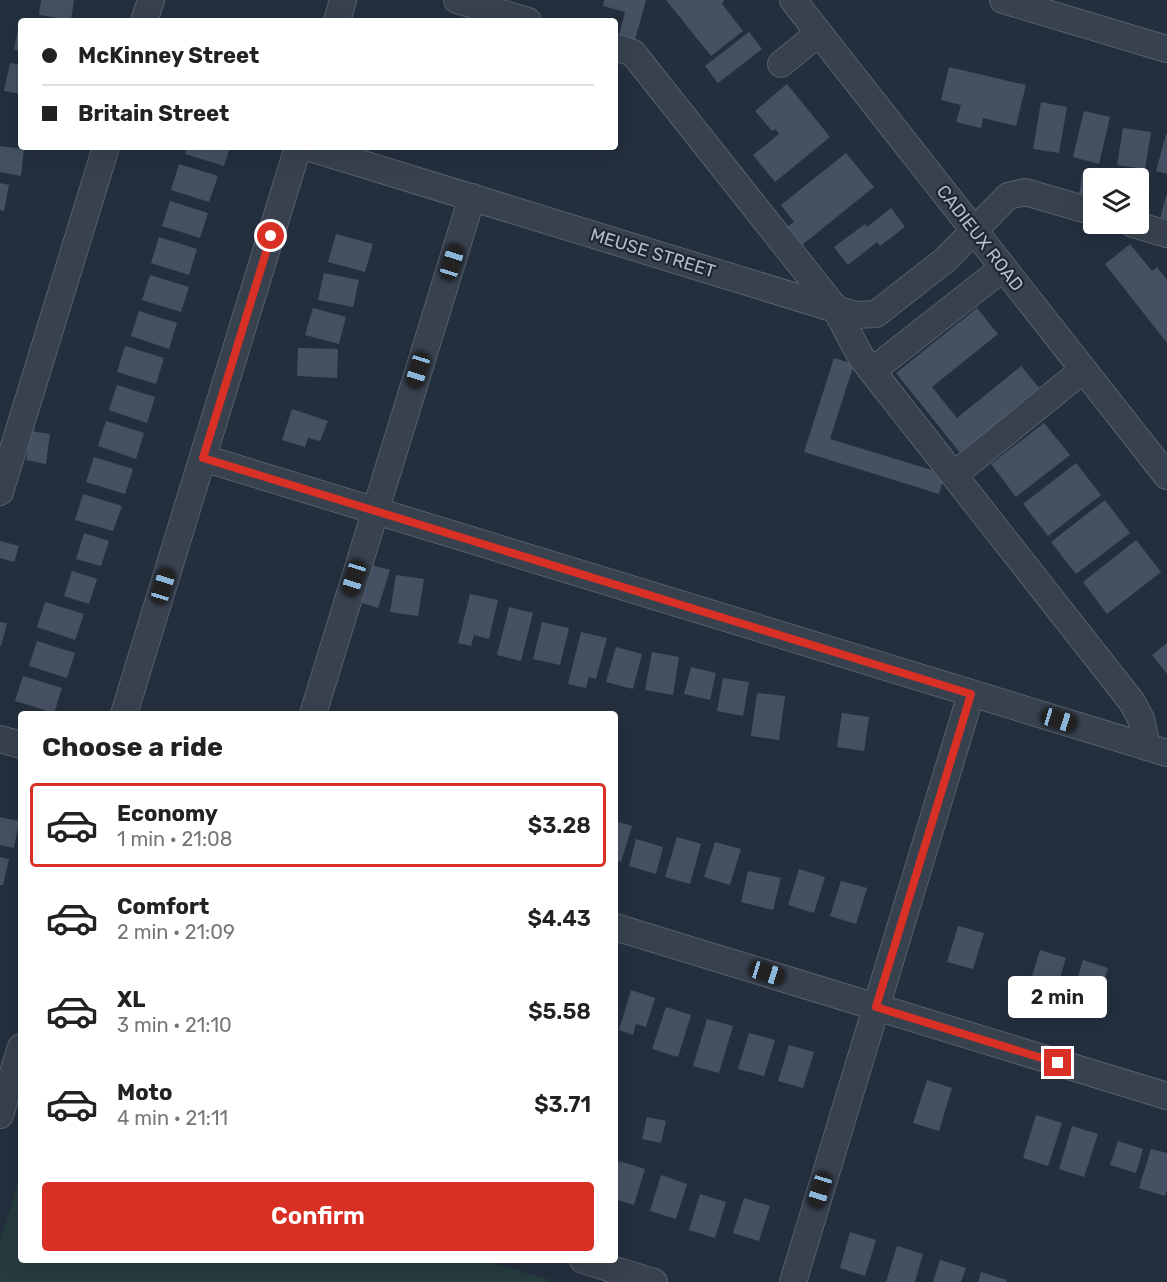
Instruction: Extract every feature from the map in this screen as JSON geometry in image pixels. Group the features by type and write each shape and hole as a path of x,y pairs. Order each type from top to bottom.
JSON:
{"street":[{"path":"145,18 151,0"},
{"path":"338,18 343,0"},
{"path":"457,0 518,18"},
{"name":"CADIEUX ROAD","path":"793,0 1167,477"},
{"path":"1003,0 1167,49"},
{"path":"781,64 819,33"},
{"path":"618,48 633,52 835,308 861,357 1132,702 1157,750"},
{"path":"0,492 105,150"},
{"path":"125,711 297,150"},
{"name":"MEUSE STREET","path":"317,150 855,315 876,314 945,260 1008,196 1025,192 1083,209"},
{"path":"314,711 471,197"},
{"path":"1149,229 1167,234"},
{"path":"872,371 1003,268"},
{"path":"954,475 1083,370"},
{"path":"203,458 1157,750"},
{"path":"793,1282 971,694"},
{"path":"0,739 18,745"},
{"path":"618,928 1167,1096"},
{"path":"0,1115 15,1086 18,1066"},
{"path":"593,1263 654,1282"}],"green space":[{"path":"18,1183 18,1263 494,1263 550,1280 549,1282 0,1282 0,1241"}],"building":[{"path":"41,0 74,0 71,18 39,15"},
{"path":"604,0 646,0 635,40 619,36 625,12 603,6"},
{"path":"666,0 724,0 722,4 743,31 711,56"},
{"path":"18,28 18,51 14,50"},
{"path":"749,32 762,49 718,83 705,66"},
{"path":"10,63 18,64 18,93 4,91"},
{"path":"949,67 1026,85 1016,126 983,118 981,128 956,122 961,105 941,100"},
{"path":"787,84 830,137 775,182 753,155 779,134 775,129 772,131 755,111"},
{"path":"1041,102 1067,107 1059,153 1033,149"},
{"path":"1084,111 1110,117 1099,164 1073,157"},
{"path":"1123,128 1151,132 1145,168 1117,165"},
{"path":"1167,134 1167,174 1156,171"},
{"path":"0,146 24,150 21,176 0,172"},
{"path":"186,150 229,150 224,166 185,154"},
{"path":"846,153 874,187 802,245 787,227 794,222 781,205"},
{"path":"179,164 218,176 209,202 171,190"},
{"path":"1082,174 1083,198 1079,197"},
{"path":"0,183 9,185 4,211 0,210"},
{"path":"1167,196 1167,220 1160,219"},
{"path":"170,201 208,213 200,238 162,226"},
{"path":"891,208 905,227 880,246 877,242 848,265 834,247 865,224 867,227"},
{"path":"336,234 373,244 365,272 328,262"},
{"path":"159,237 197,249 189,275 151,263"},
{"path":"1130,244 1152,271 1157,267 1167,280 1167,343 1105,264"},
{"path":"324,273 359,280 353,307 318,300"},
{"path":"150,275 189,287 181,312 142,300"},
{"path":"313,308 346,317 339,344 305,335"},
{"path":"977,308 998,334 932,387 957,418 1021,366 1041,390 961,454 896,373"},
{"path":"139,311 177,323 169,349 131,336"},
{"path":"125,346 164,358 156,384 117,372"},
{"path":"298,348 338,349 337,378 297,376"},
{"path":"834,358 854,364 830,439 945,474 939,494 804,452"},
{"path":"117,385 155,397 147,423 109,410"},
{"path":"292,409 328,421 320,441 308,438 305,447 282,440"},
{"path":"106,421 144,433 136,459 98,446"},
{"path":"1044,423 1070,455 1016,497 991,464"},
{"path":"31,431 50,434 46,464 26,460"},
{"path":"94,457 133,469 125,494 86,482"},
{"path":"1076,463 1101,495 1048,536 1023,504"},
{"path":"83,494 122,506 113,531 75,520"},
{"path":"1105,500 1130,533 1076,574 1051,542"},
{"path":"84,533 109,541 101,566 76,559"},
{"path":"1136,540 1161,572 1107,614 1083,582"},
{"path":"0,541 19,546 14,562 0,558"},
{"path":"364,563 390,570 378,608 352,600"},
{"path":"72,571 97,579 89,604 64,596"},
{"path":"396,575 424,579 418,616 390,612"},
{"path":"470,594 498,600 489,639 474,635 471,646 458,643"},
{"path":"45,602 84,614 75,640 37,627"},
{"path":"509,607 533,613 521,661 497,655"},
{"path":"0,622 7,623 1,646 0,646"},
{"path":"542,622 569,628 560,665 533,659"},
{"path":"581,632 607,638 596,679 589,677 586,688 568,684"},
{"path":"37,641 75,653 67,678 29,666"},
{"path":"1167,643 1167,674 1152,655"},
{"path":"616,647 642,654 633,689 606,682"},
{"path":"652,652 679,657 673,695 645,690"},
{"path":"691,667 716,673 710,700 684,694"},
{"path":"23,676 62,688 55,711 15,701"},
{"path":"723,678 749,682 743,716 717,711"},
{"path":"757,693 785,696 779,740 751,736"},
{"path":"842,713 869,717 864,751 837,747"},
{"path":"0,817 18,821 14,848 0,845"},
{"path":"618,822 632,826 621,862 618,861"},
{"path":"677,837 701,844 690,884 665,877"},
{"path":"636,839 663,847 656,874 629,866"},
{"path":"715,842 741,849 730,885 704,877"},
{"path":"0,857 9,859 3,885 0,885"},
{"path":"799,869 825,877 814,913 788,905"},
{"path":"748,871 781,878 773,910 741,902"},
{"path":"841,881 867,888 856,924 830,916"},
{"path":"958,926 984,933 973,969 947,962"},
{"path":"1040,950 1066,958 1055,994 1029,986"},
{"path":"1083,960 1108,968 1097,1003 1072,996"},
{"path":"631,990 655,998 646,1027 636,1024 633,1035 619,1030"},
{"path":"666,1007 691,1015 678,1057 652,1049"},
{"path":"707,1019 733,1026 719,1073 693,1066"},
{"path":"749,1033 775,1040 764,1076 738,1069"},
{"path":"789,1045 814,1052 803,1088 778,1081"},
{"path":"927,1080 952,1088 939,1131 913,1123"},
{"path":"1036,1115 1062,1123 1048,1166 1023,1158"},
{"path":"647,1117 666,1121 661,1143 642,1139"},
{"path":"1072,1126 1098,1134 1084,1177 1059,1169"},
{"path":"1118,1141 1143,1149 1136,1173 1110,1165"},
{"path":"1151,1149 1167,1153 1165,1196 1139,1188"},
{"path":"619,1161 645,1169 634,1205 618,1200"},
{"path":"661,1175 687,1184 676,1219 650,1211"},
{"path":"700,1194 726,1202 715,1238 689,1230"},
{"path":"744,1198 770,1206 759,1241 733,1233"},
{"path":"850,1232 876,1240 865,1276 840,1268"},
{"path":"897,1246 923,1254 915,1282 886,1282"},
{"path":"940,1260 966,1268 961,1282 933,1282"},
{"path":"981,1272 1007,1280 1006,1282 978,1282"}],"route":[{"path":"271,236 203,458 971,694 876,1007 1058,1063"}]}
